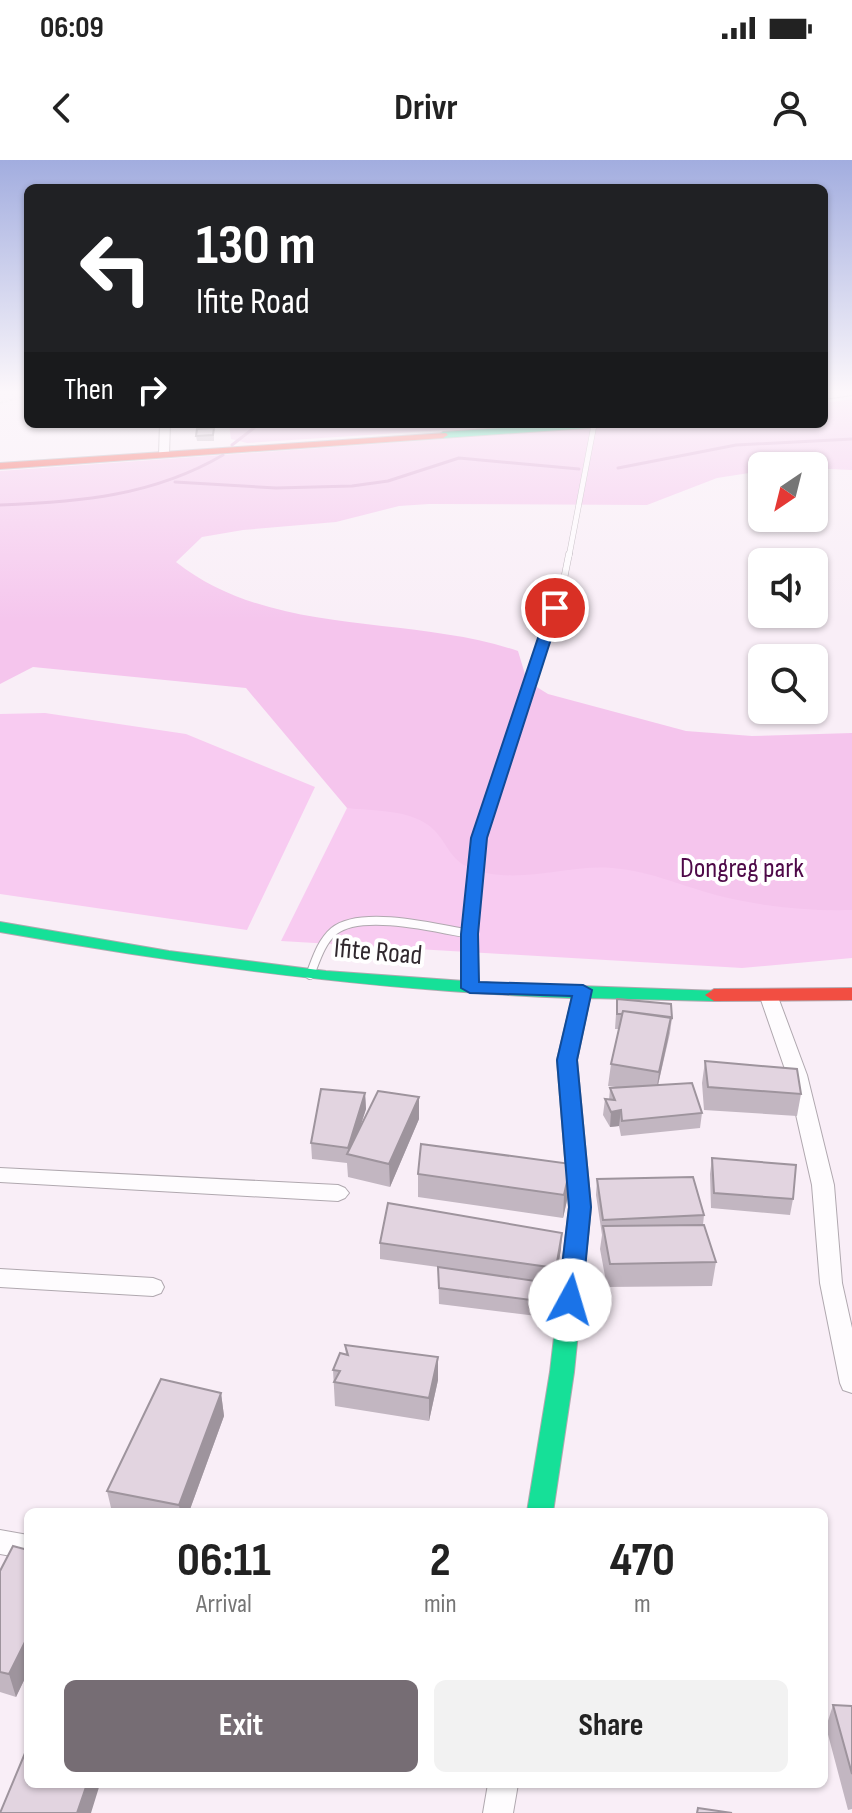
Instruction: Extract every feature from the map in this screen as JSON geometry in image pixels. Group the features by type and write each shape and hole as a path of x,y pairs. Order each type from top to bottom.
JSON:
{"street":[{"name":"Ifite Road","path":"0,927 310,975 470,988 769,997 852,994"},
{"path":"541,1508 562,1372 580,1207 567,1060 583,990"},
{"path":"769,997 797,1075 823,1185 831,1283 852,1383"},
{"path":"0,1175 338,1193"},
{"path":"0,1278 153,1287"},
{"path":"0,1542 24,1546"},
{"path":"498,1813 502,1788"}],"lane":[{"path":"470,988 469,934 479,838 564,579 586,468"},
{"path":"310,975 326,940 339,929 364,924 420,925 469,934"}],"green space":[{"path":"40,468 748,468 748,473 717,478 647,505 429,504 399,506 336,522 243,530 202,537 176,562 214,586 254,603 297,614 476,640 518,651 527,681 548,694 686,731 752,736 852,733 852,910 804,909 756,903 612,868 501,875 466,866 456,859 434,830 416,818 393,812 347,808 246,688 33,667 0,684 0,471"},
{"path":"45,713 186,734 315,787 247,930 0,894 0,714"},
{"name":"Dongreg park","path":"852,756 852,958 742,968 281,941 347,808"}],"building":[{"path":"617,999 671,1004 672,1018 623,1011 617,1014"},
{"path":"623,1011 671,1017 659,1072 611,1064"},
{"path":"705,1061 797,1069 801,1094 708,1087"},
{"path":"692,1083 702,1113 622,1121 621,1110 611,1112 605,1099 615,1100 610,1088"},
{"path":"321,1089 365,1093 348,1148 311,1143"},
{"path":"378,1091 419,1097 389,1164 347,1154"},
{"path":"421,1144 571,1164 564,1195 418,1174"},
{"path":"712,1158 796,1165 793,1199 714,1193"},
{"path":"693,1177 704,1215 603,1220 597,1179"},
{"path":"388,1203 562,1233 556,1268 380,1243"},
{"path":"704,1225 716,1262 610,1264 603,1226"},
{"path":"438,1267 549,1283 546,1302 439,1288"},
{"path":"345,1345 438,1357 429,1398 334,1382 340,1371 333,1370 340,1353 348,1355"},
{"path":"161,1379 221,1393 179,1505 107,1491"},
{"path":"13,1546 24,1549 24,1644 9,1674 0,1672 0,1571"},
{"path":"833,1705 852,1706 852,1774"},
{"path":"24,1756 24,1788 86,1788 77,1813 0,1813"},
{"path":"698,1808 732,1813 697,1813"}],"waterway":[{"path":"0,505 58,502 115,494 170,480 199,468"},
{"path":"175,482 276,488 352,486 388,481 428,468"},
{"path":"570,468 579,469"}],"traffic: fast":[{"path":"0,927 169,956 326,976 492,989 714,995"},
{"path":"541,1508 562,1372 580,1207 567,1060 583,990"}],"traffic: jam":[{"path":"714,995 852,994"}],"route":[{"path":"555,608 479,838 469,934 470,988 583,990 567,1060 573,1094 572,1143 580,1207 570,1300"}]}
